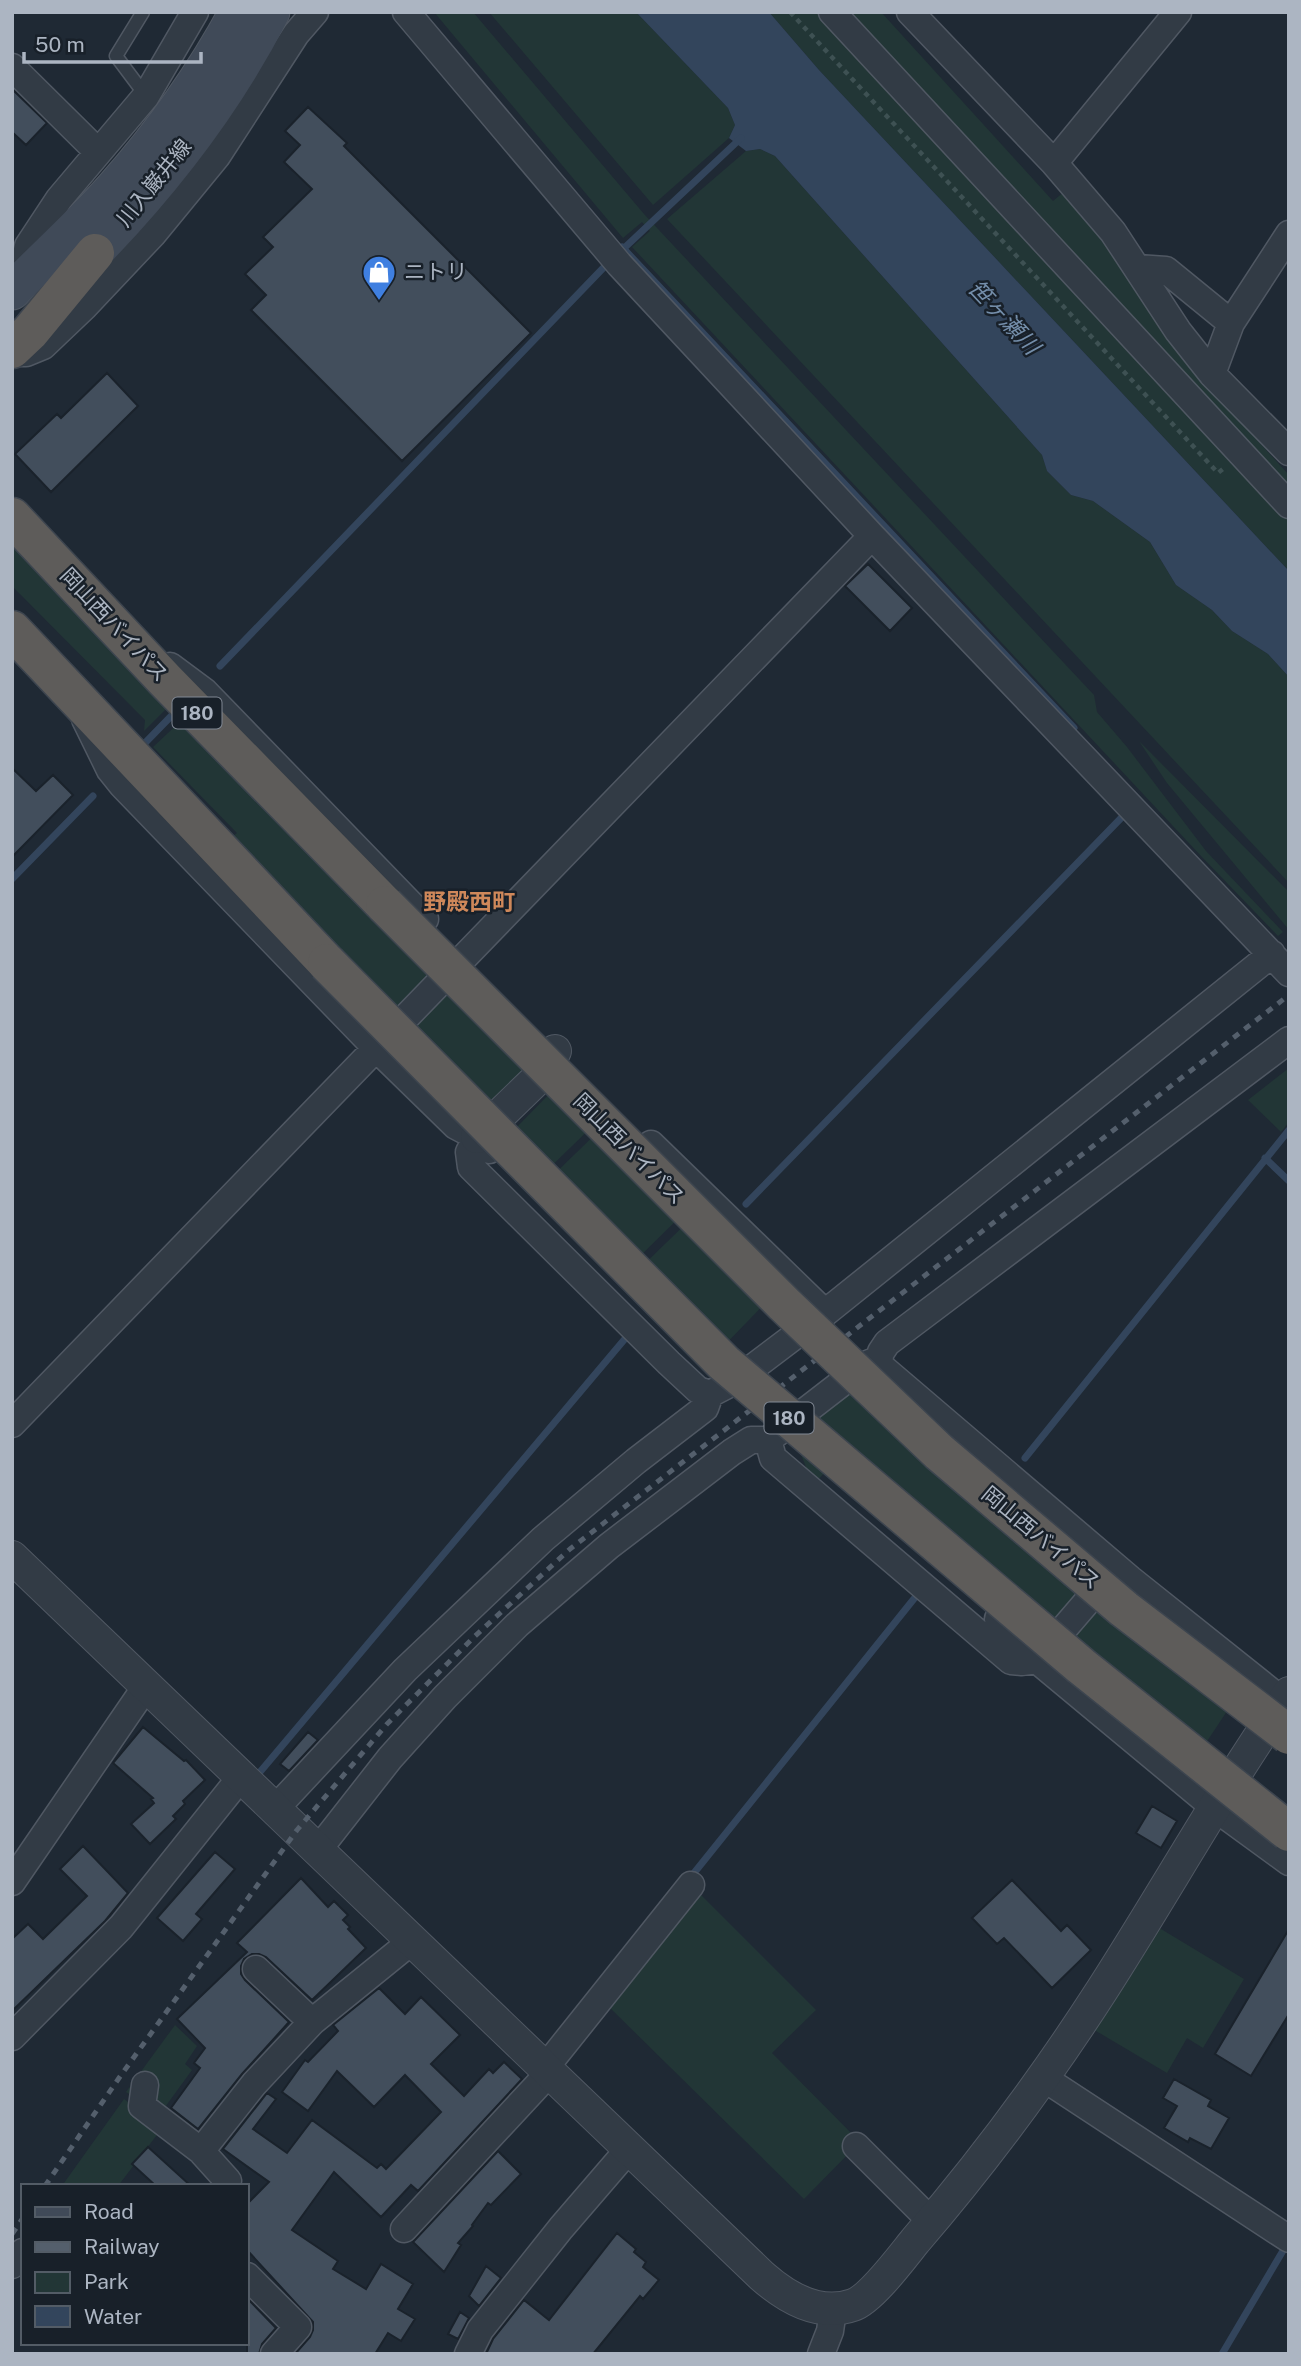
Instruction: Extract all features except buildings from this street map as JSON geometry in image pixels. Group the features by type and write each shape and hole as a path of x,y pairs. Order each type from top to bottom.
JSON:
{"highway":[{"path":"12,351 95,253"},
{"path":"12,498 57,547 81,589"},
{"name":"岡山西バイパス","path":"12,517 386,905 774,1295 939,1452 1124,1609 1287,1709"},
{"name":"180","path":"16,636 327,963 724,1363 1081,1666 1289,1832"}],"main road":[{"name":"川入巌井線","path":"15,288 114,188 212,60 239,12"},
{"name":"川入巌井線","path":"12,334 95,253 133,211 167,120 231,82 271,12"}],"street":[{"path":"15,288 28,246 58,199 97,151 167,120 195,12"},
{"path":"12,351 26,353 43,346 153,234 217,156 296,34 315,12"},
{"path":"275,1809 444,1632 542,1539 705,1408 710,1394 735,1381 825,1313 1280,963 872,536 619,264 406,12"},
{"path":"832,12 856,41 1289,505"},
{"path":"847,12 856,41"},
{"path":"911,12 1054,163 1114,232 1178,331 1212,374 1289,452"},
{"path":"1054,163 1178,12"},
{"path":"12,67 97,151"},
{"path":"1212,374 1231,323 1289,234"},
{"path":"1137,268 1166,270 1231,323"},
{"path":"12,1424 872,536"},
{"path":"119,631 205,692 462,958 825,1313"},
{"path":"72,692 102,755 122,785 376,1048 456,1126 477,1137 675,1334"},
{"path":"878,1364 887,1343 1289,1040"},
{"path":"555,1051 539,1077 477,1137 469,1152 471,1167 669,1363 698,1390 710,1394"},
{"path":"12,1557 629,2149 780,2291 808,2306 832,2310 856,2304 877,2286 952,2199 1103,1989 1215,1808 1287,1709 878,1364 872,1362 768,1440 751,1440 732,1452 610,1546 517,1625 445,1697 390,1758 318,1850"},
{"path":"768,1440 773,1458 1011,1661 1037,1660 1104,1582 1130,1579"},
{"path":"828,1471 1019,1637 1037,1660 1215,1808 1289,1862"},
{"path":"12,1882 147,1685"},
{"path":"12,2037 121,1927 242,1777"},
{"path":"404,2229 547,2070 691,1885"},
{"path":"201,2151 254,2084 312,2022 412,1941"},
{"path":"256,1969 312,2022"},
{"path":"1042,2077 1289,2239"},
{"path":"145,2085 142,2106 201,2151 228,2181 226,2184"},
{"path":"856,2146 932,2222"},
{"path":"468,2354 480,2330 561,2228 629,2149"},
{"path":"248,2277 298,2327 274,2354"},
{"path":"821,2354 830,2331 832,2310"}],"lane":[{"path":"143,12 116,56 167,120"}],"path":[{"path":"790,12 1218,472"}],"green space":[{"path":"434,12 473,12 644,214 1094,695 1097,712 1206,851 1283,932 1278,936 1201,856 632,247 650,231 642,222 623,238"},
{"path":"489,12 636,12 728,108 735,125 729,138 653,205"},
{"path":"769,12 881,12 1053,201 1065,191 1106,240 1204,382 1289,475 1289,571 819,70"},
{"path":"760,149 775,156 1042,455 1047,471 1071,495 1093,501 1150,542 1176,585 1212,610 1232,631 1268,654 1289,677 1289,883 667,219 746,151"},
{"path":"12,535 170,705 144,731 145,720 12,586"},
{"path":"183,719 433,972 395,1010 233,836 237,833 153,747"},
{"path":"1139,741 1289,892 1289,930 1167,783"},
{"path":"461,973 528,1063 517,1080 484,1108 392,1041"},
{"path":"562,1068 695,1196 782,1286 712,1358 632,1282 539,1189 504,1154 513,1131 553,1090","holes":["607,1112 612,1118 539,1189 534,1183","697,1200 703,1207 630,1278 624,1272"]},
{"path":"1289,1068 1289,1122 1281,1132 1248,1100"},
{"path":"867,1376 1109,1569 1033,1640 830,1467 813,1485 793,1434"},
{"path":"1113,1591 1247,1681 1190,1767 1049,1661"},
{"path":"696,1890 816,2010 772,2053 860,2142 804,2199 605,2003"},
{"path":"1156,1926 1244,1979 1203,2048 1187,2038 1167,2073 1091,2028"},
{"path":"175,2025 197,2046 185,2064 192,2070 160,2114 126,2092"},
{"path":"124,2099 163,2127 120,2184 64,2183"}],"water":[{"name":"笹ヶ瀬川","path":"636,12 769,12 819,70 1289,571 1289,677 1268,654 1232,631 1212,610 1176,585 1150,542 1093,501 1071,495 1047,471 1042,455 775,156 760,149 746,151 729,138 735,125 728,108"}],"waterway":[{"path":"620,252 741,138"},
{"path":"622,247 1074,728"},
{"path":"220,666 608,263"},
{"path":"143,745 179,708"},
{"path":"12,879 93,796"},
{"path":"746,1204 1125,814"},
{"path":"1025,1458 1289,1130"},
{"path":"1265,1158 1289,1181"},
{"path":"260,1772 629,1334"},
{"path":"690,1878 917,1595"},
{"path":"1222,2354 1284,2249"}],"railway":[{"path":"46,2184 297,1830 387,1724 474,1637 570,1549 1289,995"},
{"path":"12,2234 21,2221"}],"place":[{"name":"ニトリ","path":"379,302"}],"district":[{"name":"野殿西町","path":"469,902"}]}
